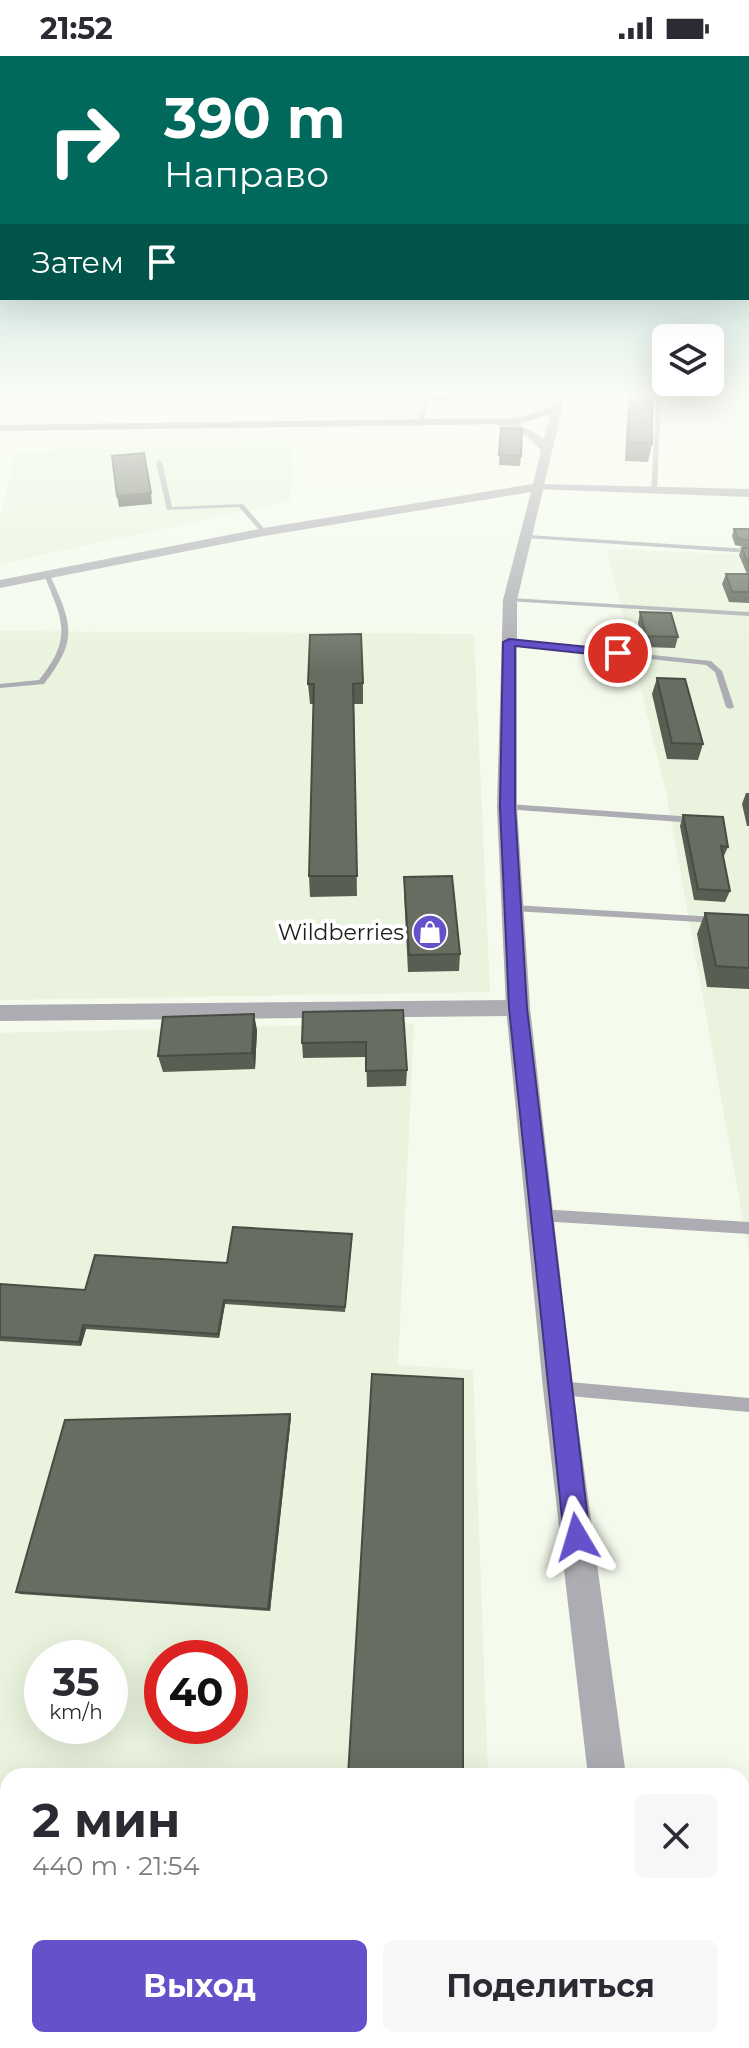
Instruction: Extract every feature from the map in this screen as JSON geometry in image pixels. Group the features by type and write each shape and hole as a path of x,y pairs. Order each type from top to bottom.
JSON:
{"street":[{"path":"539,487 510,600 507,807 518,1008 558,1388 606,1768"},
{"path":"0,584 264,532 539,487 749,493"},
{"path":"0,1013 518,1008"}],"lane":[{"path":"164,486 169,509 241,505 264,532"},
{"path":"654,486 654,492"},
{"path":"528,537 749,551"},
{"path":"0,686 41,682 60,660 68,624 47,575"},
{"path":"510,600 749,614"},
{"path":"509,642 708,663 718,671 730,707"},
{"path":"507,807 698,820"},
{"path":"513,908 733,921"},
{"path":"540,1215 749,1228"},
{"path":"558,1388 749,1405"}],"shaded area":[{"path":"7,486 291,486 290,501 0,564 0,520"},
{"path":"607,549 749,555 749,1253 666,792"},
{"path":"0,631 474,634 490,992 0,1000"},
{"path":"414,1023 398,1365 473,1370 488,1768 0,1768 0,1033"}],"building":[{"path":"116,486 150,486 151,493 117,496"},
{"path":"734,529 749,529 749,541 738,538"},
{"path":"742,548 749,548 749,566"},
{"path":"726,574 749,574 749,592 732,592"},
{"path":"640,612 671,613 678,637 646,636"},
{"path":"361,634 363,683 353,684 357,876 309,876 314,684 308,684 310,635"},
{"path":"657,678 685,679 703,744 672,743"},
{"path":"683,815 723,817 728,847 721,846 730,891 698,889"},
{"name":"Wildberries","path":"452,876 460,954 409,955 404,877"},
{"path":"705,913 749,915 749,968 716,966"},
{"path":"403,1010 407,1070 366,1071 366,1042 302,1043 303,1012"},
{"path":"254,1014 252,1053 158,1056 163,1017"},
{"path":"233,1227 352,1234 345,1307 224,1300 218,1334 83,1325 79,1342 0,1337 0,1284 85,1290 95,1255 227,1263"},
{"path":"372,1374 463,1379 463,1768 348,1768"},
{"path":"290,1414 268,1609 16,1592 65,1420"}],"place":[{"name":"Wildberries","path":"430,932"}],"route":[{"path":"577,1537 518,1008 507,807 509,642 618,653"}]}
